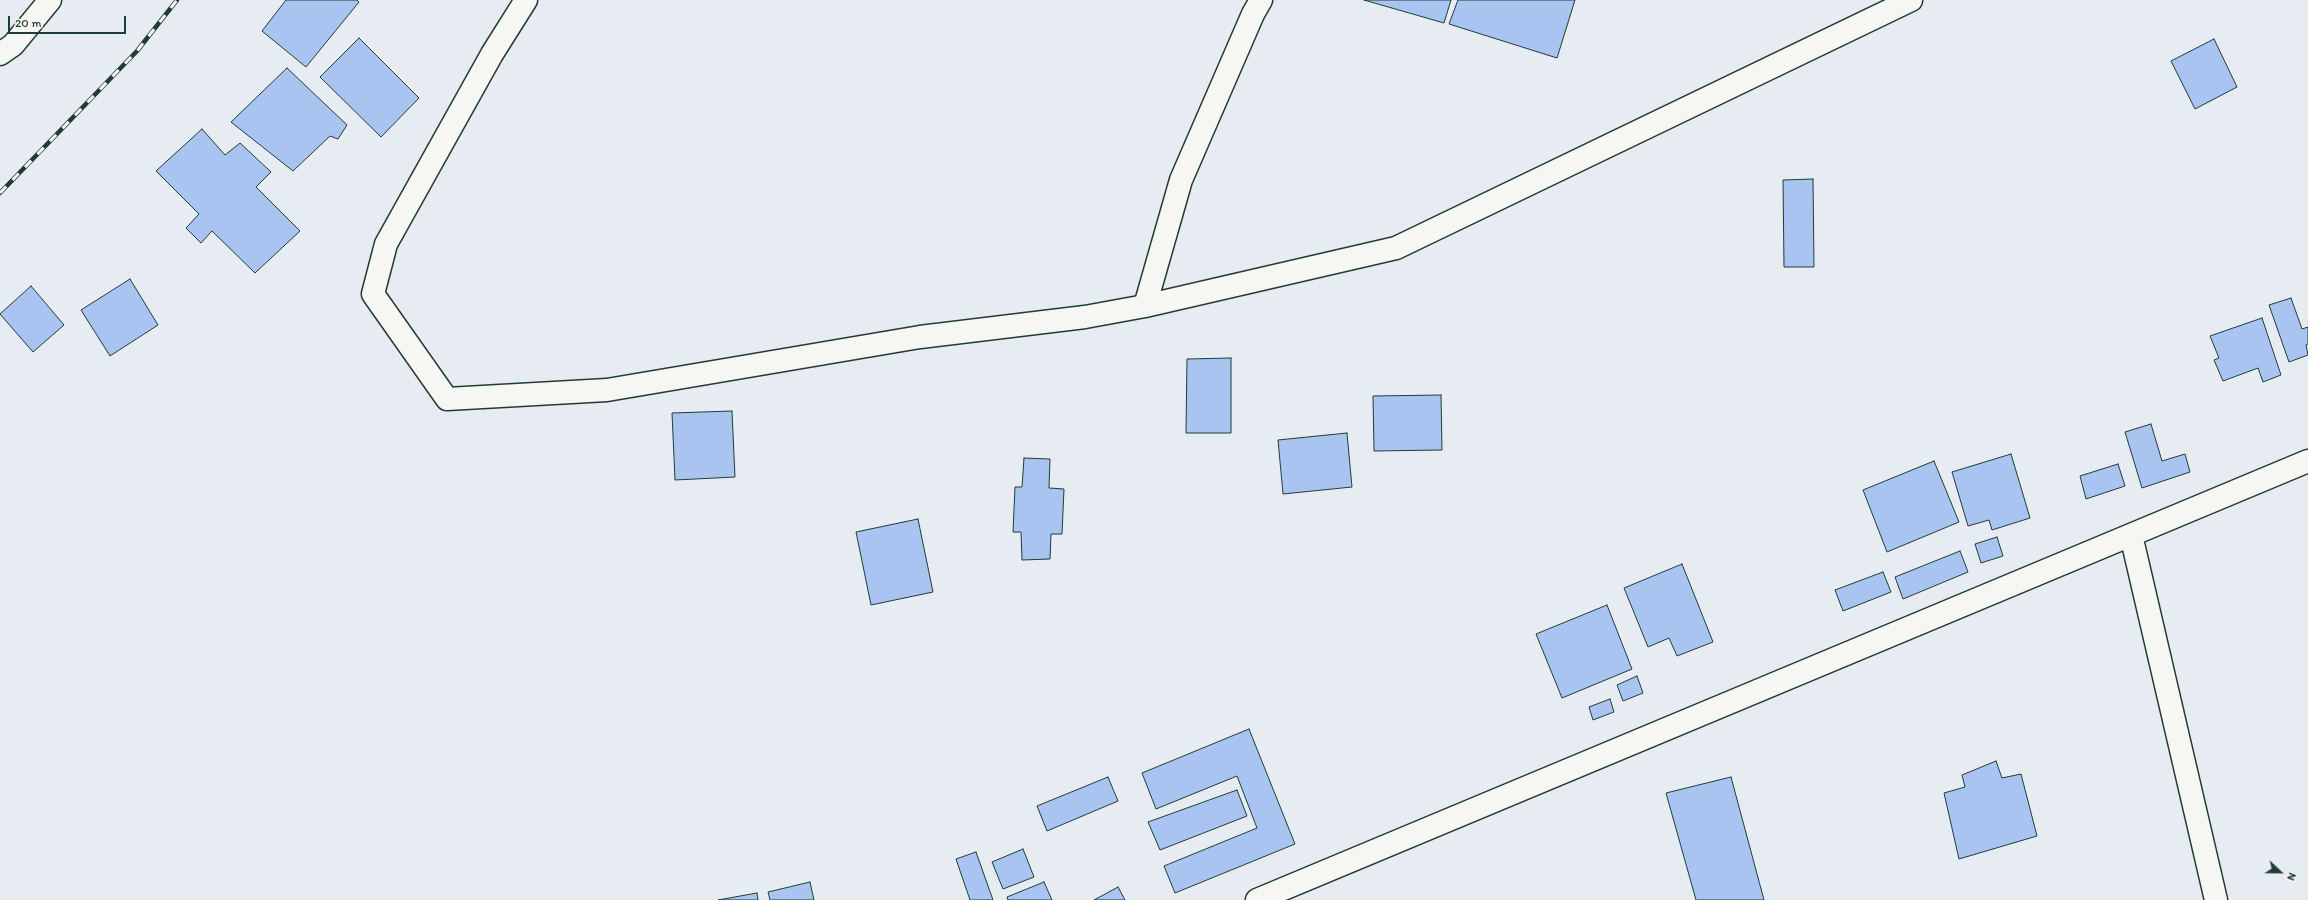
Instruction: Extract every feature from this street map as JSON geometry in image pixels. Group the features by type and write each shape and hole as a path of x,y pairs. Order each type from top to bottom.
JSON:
{"street":[{"path":"0,54 14,45 50,0"},
{"path":"526,0 492,54 386,244 373,294 447,399 607,390 920,337 1085,317 1145,306 1396,248 1911,0"},
{"path":"1145,306 1181,180 1253,14 1261,0"},
{"path":"1257,900 2308,461"},
{"path":"2131,535 2216,900"}],"building":[{"path":"286,0 357,0 359,2 306,67 262,31"},
{"path":"1364,0 1451,0 1444,23"},
{"path":"1458,0 1575,0 1557,58 1449,24"},
{"path":"359,38 419,98 381,137 320,77"},
{"path":"2214,39 2237,87 2195,109 2171,61"},
{"path":"287,68 347,125 338,139 330,136 293,171 231,122"},
{"path":"202,129 225,155 240,143 271,172 256,187 300,231 255,273 212,231 201,243 186,228 199,214 156,171"},
{"path":"1813,179 1814,267 1784,267 1783,180"},
{"path":"130,279 158,325 110,356 81,310"},
{"path":"31,286 64,325 33,352 0,314"},
{"path":"2291,298 2302,329 2308,327 2308,344 2306,345 2308,355 2289,362 2269,305"},
{"path":"2262,318 2281,375 2263,382 2258,368 2223,381 2214,360 2219,358 2210,336"},
{"path":"1231,358 1231,433 1186,433 1187,359"},
{"path":"1441,395 1442,450 1374,451 1373,396"},
{"path":"732,411 735,477 675,480 672,413"},
{"path":"2151,424 2162,461 2185,454 2190,472 2142,488 2125,432"},
{"path":"1347,433 1352,487 1283,494 1278,440"},
{"path":"2011,454 2030,518 1992,530 1989,520 1968,526 1952,472"},
{"path":"1024,458 1050,459 1049,488 1064,489 1062,534 1051,534 1050,559 1022,560 1021,532 1013,532 1015,487 1022,487"},
{"path":"1934,461 1959,522 1887,552 1863,490"},
{"path":"2118,464 2125,486 2086,499 2080,476"},
{"path":"918,519 933,592 871,605 856,532"},
{"path":"1997,537 2003,556 1981,563 1975,544"},
{"path":"1960,551 1968,572 1903,599 1895,577"},
{"path":"1682,564 1713,642 1677,656 1669,638 1648,647 1624,588"},
{"path":"1883,572 1891,592 1843,611 1835,590"},
{"path":"1607,605 1632,669 1562,698 1536,634"},
{"path":"1637,676 1643,693 1623,701 1617,685"},
{"path":"1610,699 1614,712 1593,720 1589,707"},
{"path":"1249,729 1295,844 1175,893 1164,866 1257,828 1237,776 1156,809 1142,773"},
{"path":"1996,761 2002,778 2021,774 2037,836 1959,859 1944,793 1965,787 1962,775"},
{"path":"1108,777 1118,801 1047,831 1037,806"},
{"path":"1731,777 1764,900 1696,900 1666,793"},
{"path":"1237,790 1247,816 1160,850 1148,822"},
{"path":"1023,849 1034,877 1003,889 992,862"},
{"path":"976,852 993,900 970,900 956,859"},
{"path":"810,882 814,900 770,900 768,892"},
{"path":"1044,882 1052,900 1008,900 1007,897"},
{"path":"1118,887 1125,900 1094,900"},
{"path":"757,893 758,900 718,900"}],"railway":[{"path":"0,193 137,51 177,0"}]}
